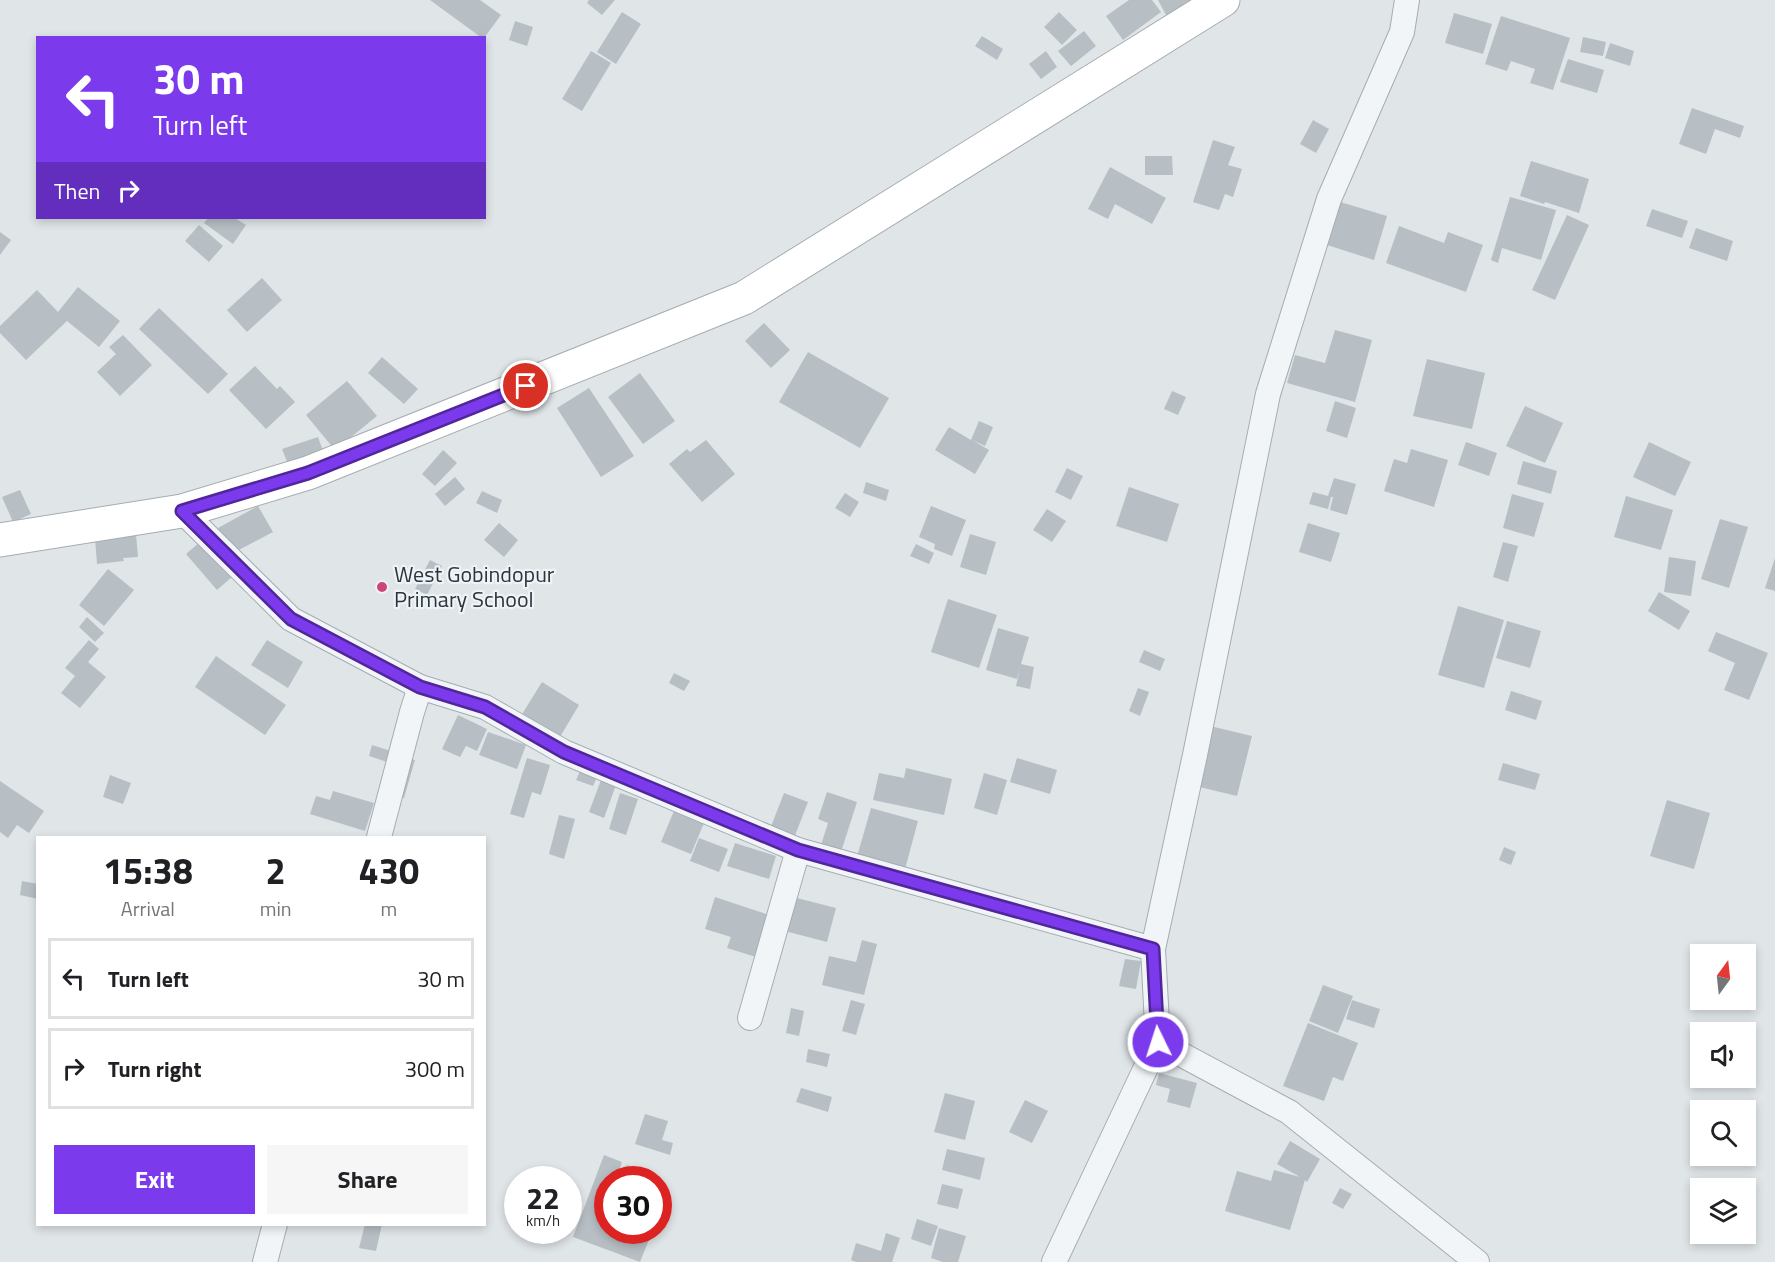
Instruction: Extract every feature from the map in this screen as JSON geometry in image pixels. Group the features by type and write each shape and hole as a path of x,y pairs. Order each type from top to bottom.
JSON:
{"main road":[{"path":"0,540 182,511 308,473 744,298 1223,0"}],"street":[{"path":"1053,1262 1158,1042 1153,949 1195,755 1268,393 1329,199 1402,32 1407,0"},
{"path":"182,511 291,619 420,687 485,707 564,752 798,850 1153,949"},
{"path":"379,836 420,687"},
{"path":"750,1018 798,850"},
{"path":"1158,1042 1288,1112 1477,1262"},
{"path":"266,1262 275,1226"}],"building":[{"path":"430,0 480,0 501,15 485,36 479,36"},
{"path":"589,0 615,0 602,15 587,3"},
{"path":"1129,0 1152,0 1161,12 1123,40 1106,16"},
{"path":"1158,0 1194,0 1166,15"},
{"path":"622,12 641,24 616,64 597,52"},
{"path":"1059,12 1077,30 1062,45 1044,27"},
{"path":"1454,13 1492,24 1483,54 1445,43"},
{"path":"1501,16 1570,38 1553,90 1530,83 1535,69 1511,61 1507,71 1485,64"},
{"path":"515,21 533,27 527,46 509,40"},
{"path":"1084,31 1096,46 1071,66 1058,51"},
{"path":"982,36 1003,49 997,60 975,46"},
{"path":"1583,37 1606,42 1603,56 1580,52"},
{"path":"1610,43 1634,51 1630,66 1605,58"},
{"path":"591,51 611,63 582,111 562,99"},
{"path":"1046,51 1057,67 1041,79 1029,64"},
{"path":"1568,59 1604,70 1597,93 1560,82"},
{"path":"1692,108 1744,126 1740,138 1715,129 1706,154 1679,144"},
{"path":"1313,120 1329,129 1316,153 1300,144"},
{"path":"1213,140 1235,147 1228,165 1242,169 1233,197 1225,194 1219,210 1193,202"},
{"path":"1145,156 1172,156 1173,175 1145,175"},
{"path":"1531,161 1589,179 1579,213 1520,196"},
{"path":"1110,167 1166,198 1152,224 1115,204 1108,219 1088,209"},
{"path":"1510,197 1556,210 1541,260 1502,248 1498,263 1491,260"},
{"path":"1337,201 1387,216 1374,260 1324,244"},
{"path":"1652,209 1688,221 1682,238 1646,226"},
{"path":"1567,215 1589,225 1555,300 1532,290"},
{"path":"207,219 237,219 246,225 233,244 204,223"},
{"path":"199,225 223,246 209,262 185,241"},
{"path":"1399,226 1444,243 1448,232 1483,245 1466,292 1386,263"},
{"path":"1696,228 1733,241 1727,261 1689,248"},
{"path":"0,232 11,240 0,255"},
{"path":"262,278 282,300 247,332 227,310"},
{"path":"78,287 120,321 99,347 67,321 26,360 0,333 0,326 37,290 58,312"},
{"path":"159,308 228,374 208,394 139,329"},
{"path":"764,323 790,350 771,368 745,341"},
{"path":"1335,330 1372,340 1355,402 1287,383 1295,355 1325,363"},
{"path":"123,335 152,365 120,396 97,372 116,354 109,347"},
{"path":"808,352 889,398 860,448 779,402"},
{"path":"382,357 418,389 404,404 368,373"},
{"path":"1427,359 1485,373 1472,429 1413,416"},
{"path":"255,366 277,389 280,386 295,402 266,429 229,390"},
{"path":"640,373 675,421 643,444 608,397"},
{"path":"347,381 377,416 335,450 306,415"},
{"path":"589,388 634,456 601,477 557,408"},
{"path":"1172,391 1186,397 1178,415 1164,409"},
{"path":"1335,401 1356,408 1347,438 1326,431"},
{"path":"1525,406 1563,423 1545,463 1506,446"},
{"path":"979,421 993,427 985,446 972,440 989,450 975,474 935,450 949,427 971,440"},
{"path":"318,437 323,451 288,464 282,449"},
{"path":"706,440 735,474 702,502 669,464 687,449 690,452"},
{"path":"1466,442 1497,453 1489,476 1458,465"},
{"path":"1649,442 1691,462 1675,496 1633,477"},
{"path":"1411,449 1448,460 1434,507 1384,491 1394,459 1407,463"},
{"path":"443,450 457,463 435,486 422,474"},
{"path":"1523,461 1557,471 1551,494 1517,484"},
{"path":"1067,468 1083,476 1071,500 1055,492"},
{"path":"455,477 465,489 445,506 435,494"},
{"path":"1334,478 1356,484 1347,515 1330,510 1333,497 1331,497 1328,509 1309,504 1313,492 1328,496"},
{"path":"866,482 889,490 886,501 863,493"},
{"path":"1129,487 1179,504 1167,542 1116,526"},
{"path":"20,490 31,514 13,522 2,497"},
{"path":"482,491 502,500 497,513 476,503"},
{"path":"845,493 859,502 850,517 835,508"},
{"path":"1512,494 1544,503 1534,537 1503,528"},
{"path":"1626,496 1673,510 1661,550 1614,537"},
{"path":"258,506 273,532 233,553 218,528"},
{"path":"931,506 966,520 952,556 934,549 935,544 919,537"},
{"path":"1047,509 1066,521 1052,542 1033,530"},
{"path":"1720,519 1748,527 1729,588 1701,579"},
{"path":"499,523 518,540 504,557 484,540"},
{"path":"1308,523 1340,533 1331,562 1299,552"},
{"path":"136,534 138,557 97,564 95,538"},
{"path":"970,534 996,542 986,575 960,567"},
{"path":"200,542 232,577 217,590 186,554"},
{"path":"1503,542 1518,546 1508,582 1493,577"},
{"path":"916,544 934,553 929,564 910,556"},
{"path":"1669,557 1696,561 1691,596 1664,592"},
{"path":"1775,558 1775,591 1765,588"},
{"path":"430,560 442,566 427,595 415,589"},
{"path":"108,569 134,590 104,626 79,605"},
{"path":"1659,592 1690,611 1679,630 1648,611"},
{"path":"948,599 997,615 979,668 931,652"},
{"path":"1458,606 1504,620 1484,688 1438,675"},
{"path":"87,617 104,633 95,642 79,627"},
{"path":"1507,621 1541,631 1530,668 1496,658"},
{"path":"998,628 1029,637 1021,664 1034,667 1030,689 1016,686 1020,668 1017,679 986,670"},
{"path":"1716,632 1768,653 1749,700 1724,690 1735,663 1708,651"},
{"path":"89,640 99,649 88,662 106,677 80,708 61,693 75,676 65,668"},
{"path":"267,640 303,662 288,688 251,665"},
{"path":"1144,650 1165,659 1160,671 1139,662"},
{"path":"216,656 286,705 265,735 195,687"},
{"path":"674,673 690,681 684,691 669,683"},
{"path":"542,682 579,705 557,742 519,719"},
{"path":"1138,688 1149,692 1140,716 1129,711"},
{"path":"1511,691 1542,701 1536,720 1505,710"},
{"path":"458,715 487,729 477,751 466,746 460,757 442,749"},
{"path":"1210,726 1252,736 1237,796 1195,786"},
{"path":"488,732 526,745 517,769 479,755"},
{"path":"372,745 394,752 390,763 369,756"},
{"path":"404,757 415,760 404,798 392,795"},
{"path":"527,758 550,765 541,795 532,792 524,818 510,814"},
{"path":"1017,758 1057,770 1050,794 1010,782"},
{"path":"1503,763 1540,774 1535,790 1498,780"},
{"path":"906,768 952,779 944,815 873,800 879,773 904,778"},
{"path":"581,769 598,775 593,786 576,780"},
{"path":"984,773 1007,780 997,815 974,808"},
{"path":"110,775 131,783 123,804 103,797"},
{"path":"601,780 616,785 604,818 589,812"},
{"path":"0,781 44,811 29,833 17,825 8,838 0,832"},
{"path":"333,791 374,803 365,831 310,814 316,796 330,800"},
{"path":"827,792 857,802 841,852 821,845 828,823 818,819"},
{"path":"620,793 638,799 626,835 609,829"},
{"path":"784,793 808,802 794,838 770,829"},
{"path":"1667,800 1710,813 1694,869 1650,856"},
{"path":"871,808 918,821 904,873 856,860"},
{"path":"674,811 704,823 691,854 661,842"},
{"path":"559,815 575,819 564,859 549,854"},
{"path":"699,838 728,849 719,872 690,861"},
{"path":"735,843 776,856 769,879 727,866"},
{"path":"1504,847 1516,852 1511,865 1499,860"},
{"path":"22,881 36,884 36,899 20,895"},
{"path":"789,896 836,908 827,942 781,930"},
{"path":"715,897 769,915 756,957 727,948 731,937 705,929"},
{"path":"862,940 877,944 864,995 822,985 829,956 856,962"},
{"path":"1125,959 1141,961 1136,989 1119,986"},
{"path":"1323,985 1353,996 1338,1033 1309,1021"},
{"path":"851,1000 865,1004 856,1035 842,1031"},
{"path":"1352,1000 1380,1009 1374,1028 1346,1019"},
{"path":"791,1008 804,1011 799,1036 786,1033"},
{"path":"1308,1023 1358,1043 1343,1081 1333,1077 1324,1101 1283,1086"},
{"path":"808,1049 830,1054 827,1067 806,1062"},
{"path":"1159,1073 1197,1083 1190,1108 1167,1102 1170,1089 1156,1085"},
{"path":"801,1088 832,1097 828,1112 796,1102"},
{"path":"945,1093 975,1101 965,1140 934,1132"},
{"path":"1025,1100 1048,1111 1032,1143 1009,1132"},
{"path":"645,1114 668,1121 662,1140 673,1143 670,1155 635,1144"},
{"path":"1290,1141 1320,1159 1307,1182 1305,1180 1290,1230 1225,1211 1237,1171 1271,1181 1274,1170 1300,1177 1277,1164"},
{"path":"947,1149 985,1158 980,1180 942,1170"},
{"path":"604,1155 622,1162 621,1166 600,1166"},
{"path":"594,1181 594,1244 647,1244 640,1262 582,1240 582,1213"},
{"path":"942,1184 963,1189 958,1209 937,1204"},
{"path":"1340,1188 1352,1194 1343,1209 1332,1203"},
{"path":"917,1219 938,1226 931,1246 911,1239"},
{"path":"364,1226 382,1226 376,1251 359,1248"},
{"path":"939,1228 966,1236 958,1262 943,1262 931,1258"},
{"path":"886,1233 900,1238 892,1262 851,1260 856,1243 881,1251"}],"place":[{"name":"West Gobindopur Primary School","path":"382,587"}],"route":[{"path":"526,386 308,473 182,511 291,619 420,687 485,707 564,752 798,850 1153,949 1158,1042"}]}
